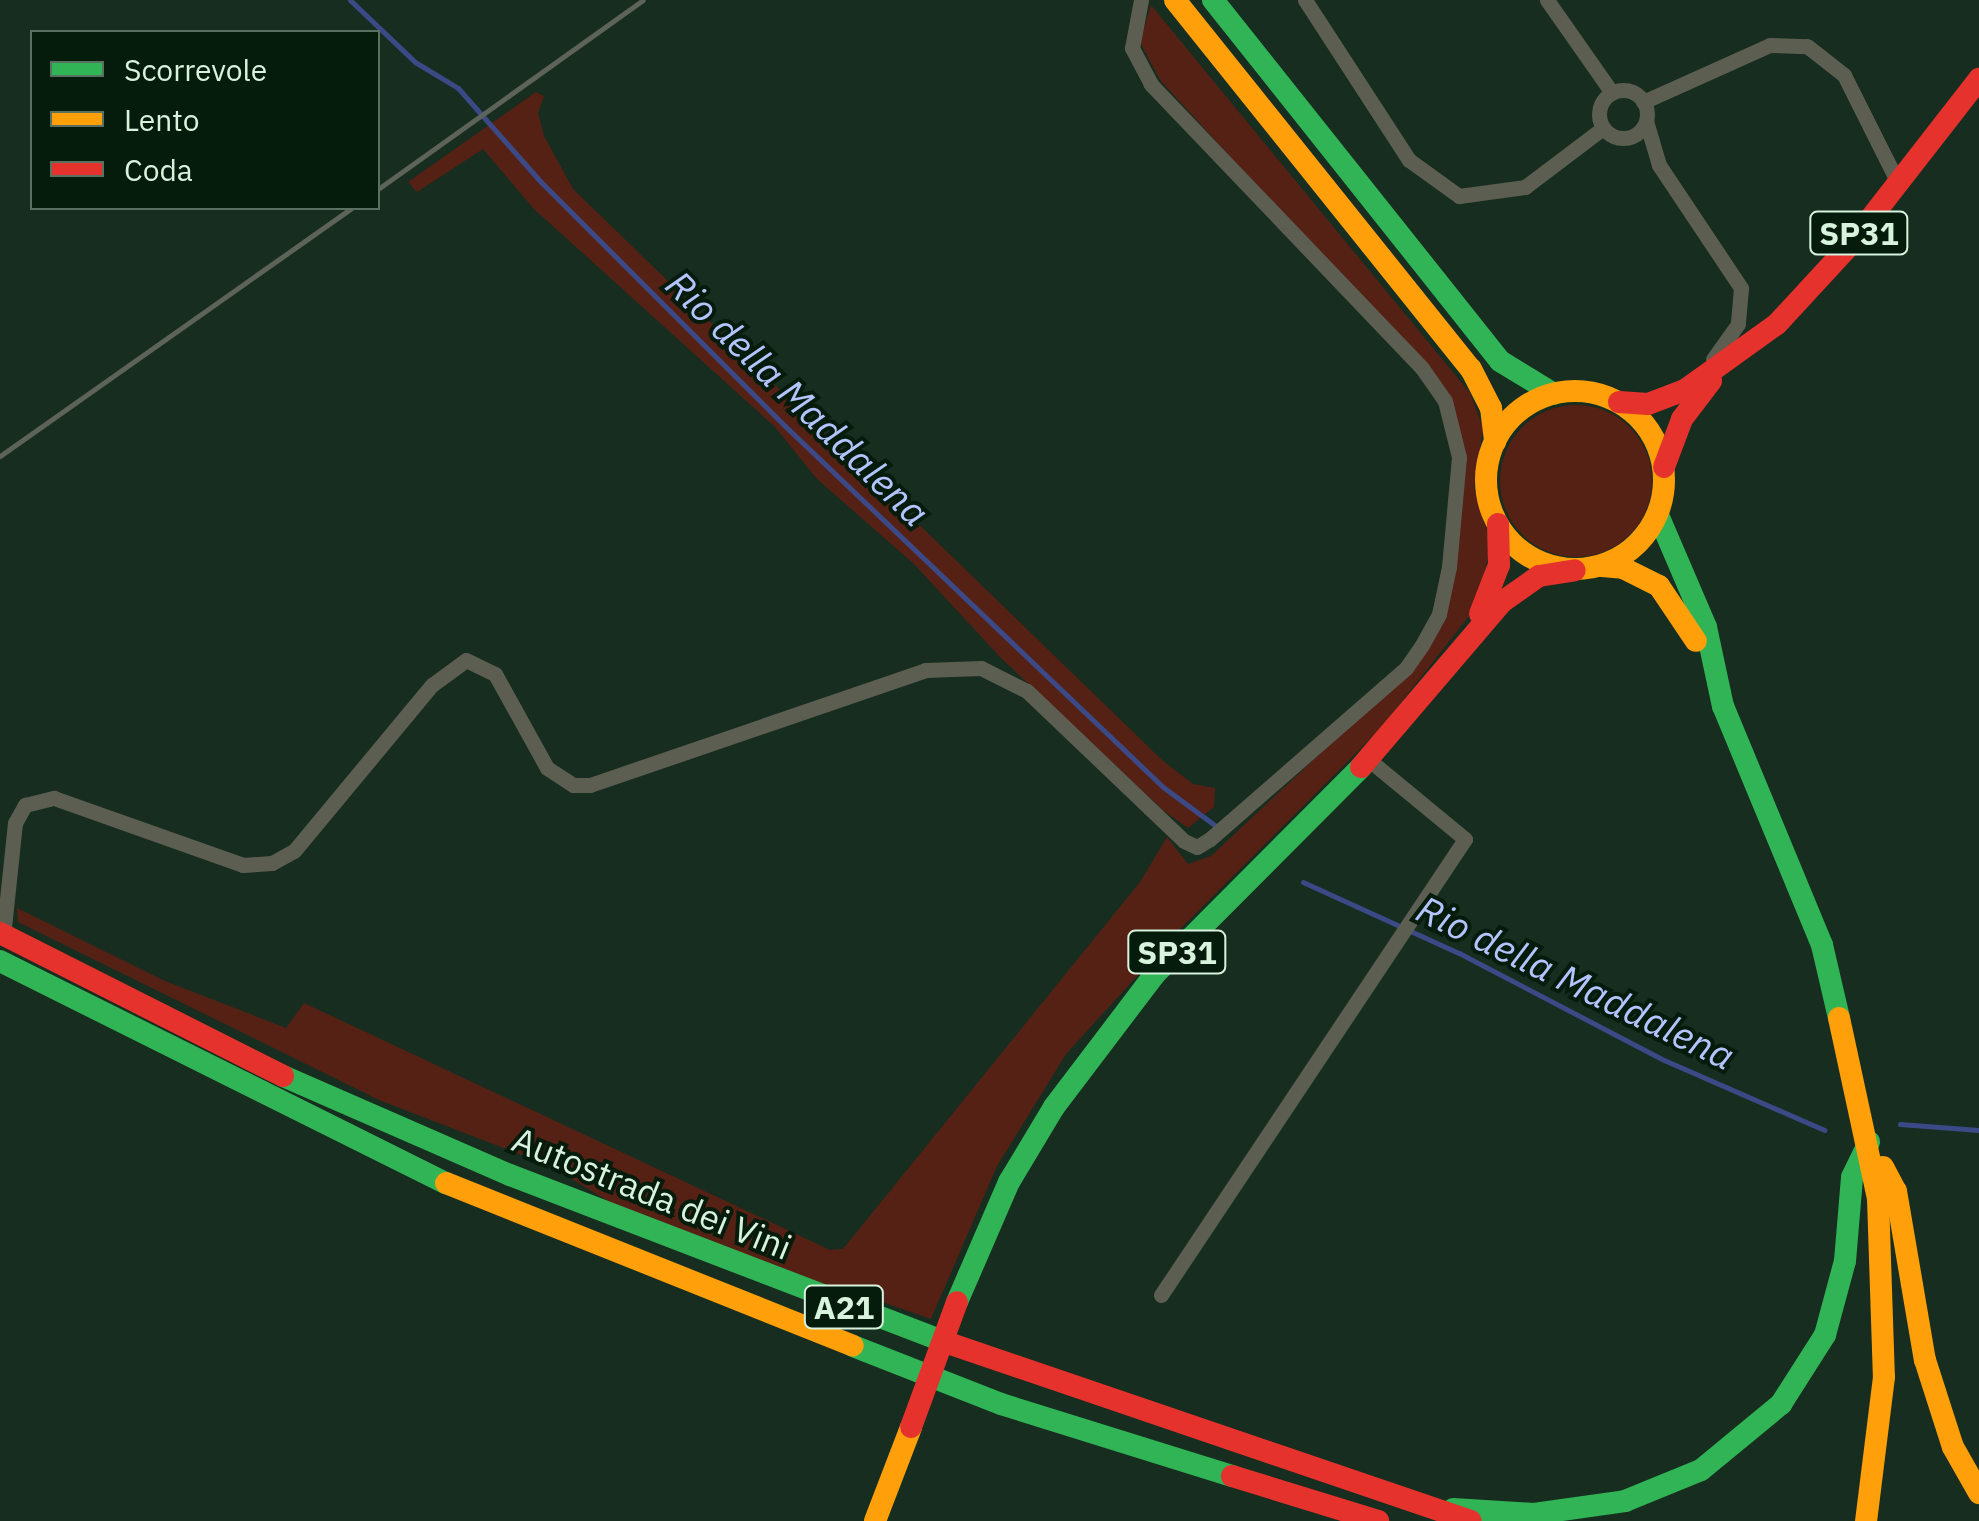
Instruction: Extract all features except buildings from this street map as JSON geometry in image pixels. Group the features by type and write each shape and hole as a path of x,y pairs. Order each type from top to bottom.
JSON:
{"main road":[{"path":"1175,0 1470,369 1491,408 1494,442"},
{"path":"1214,1 1500,361 1554,394"},
{"name":"SP31","path":"1554,394 1592,393 1616,401 1664,400 1720,370 1777,324 1899,185 1979,79"},
{"name":"SP31","path":"875,1521 957,1302 1010,1182 1080,1066 1155,974 1369,760 1461,649 1523,584 1602,566 1635,546 1658,515 1664,467 1682,419 1720,370"},
{"path":"1494,442 1518,412 1554,394"},
{"path":"1616,401 1639,418 1664,467"},
{"name":"SP31","path":"1461,649 1496,579 1498,524 1486,474 1494,442"},
{"path":"1658,515 1706,627 1708,659"},
{"name":"SP31","path":"1498,524 1522,552 1575,570"},
{"path":"1602,566 1623,568 1659,586 1708,659 1822,945 1869,1142 1880,1216 1884,1377 1866,1521"},
{"name":"Autostrada dei Vini","path":"0,933 283,1076 510,1175 845,1308 1417,1507 1471,1521"},
{"name":"Autostrada dei Vini","path":"0,960 276,1102 485,1202 1001,1404 1378,1521"},
{"path":"1869,1142 1896,1191 1925,1360 1953,1447 1979,1493"},
{"path":"1417,1507 1534,1514 1625,1501 1701,1470 1782,1404 1825,1336 1845,1260 1852,1177 1869,1142"}],"street":[{"path":"0,960 15,823 25,805 54,798 243,865 272,863 294,851 432,685 466,660 495,674 547,768 573,785 590,784 925,670 982,668 1026,691 1184,840 1197,847 1210,840 1406,668 1422,645 1438,614 1449,567 1459,458 1445,401 1422,368 1152,84 1132,48 1141,0"},
{"path":"1305,0 1409,160 1459,196 1526,187 1603,128"},
{"path":"1547,0 1612,92"},
{"path":"1643,102 1770,45 1808,46 1844,75 1899,185"},
{"path":"1603,128 1600,104 1612,92 1626,90 1643,102 1660,165 1742,288 1732,339 1664,400"},
{"path":"1622,138 1646,121"},
{"path":"1603,128 1660,165"},
{"path":"1162,1295 1465,839 1369,760"}],"shaded area":[{"path":"1151,5 1470,393 1483,428 1474,488 1491,544 1477,606 1380,729 1178,931 1066,1054 997,1166 931,1319 865,1296 845,1296 618,1207 550,1166 379,1100 18,922 17,908 165,981 286,1028 304,1003 830,1250 843,1249 1140,882 1167,837 1188,864 1211,856 1402,677 1450,599 1464,458 1449,395 1160,80 1140,42"},
{"path":"536,92 544,96 538,113 544,136 573,189 1163,761 1193,784 1215,788 1214,807 1188,828 1164,811 1000,657 914,564 817,479 775,427 534,209 483,149 417,192 408,182"},
{"path":"1576,405 1605,411 1630,427 1646,452 1652,481 1646,510 1630,535 1605,551 1576,557 1547,551 1522,535 1506,510 1500,481 1506,452 1522,427 1547,411"}],"waterway":[{"name":"Rio della Maddalena","path":"350,0 415,62 458,88 541,182 785,426 1163,787 1217,827"},
{"name":"Rio della Maddalena","path":"1303,882 1459,953 1664,1060 1824,1130"},
{"name":"Rio della Maddalena","path":"1900,1124 1979,1130"}],"railway":[{"path":"380,188 643,0"},
{"path":"0,456 348,210"}],"traffic: fast":[{"path":"1213,0 1500,361 1554,394"},
{"path":"1658,515 1706,627 1723,706 1822,945 1839,1018"},
{"path":"957,1302 1009,1182 1054,1107 1155,974 1361,767"},
{"path":"0,961 446,1183"},
{"path":"283,1076 510,1175 948,1343"},
{"path":"1453,1509 1534,1514 1625,1501 1701,1470 1781,1404 1825,1335 1845,1261 1852,1177 1869,1142"},
{"path":"853,1346 1001,1404 1232,1476"}],"traffic: slow":[{"path":"1175,0 1471,369 1491,408 1495,442"},
{"path":"1575,391 1609,398 1638,417 1657,446 1664,480 1657,514 1638,543 1609,562 1575,569 1541,562 1512,543 1493,514 1486,480 1493,446 1512,417 1541,398 1575,391"},
{"path":"1602,566 1623,568 1659,586 1696,641"},
{"path":"1839,1018 1878,1199 1884,1377 1866,1521"},
{"path":"1883,1167 1896,1191 1925,1360 1953,1447 1979,1493"},
{"path":"446,1183 853,1346"},
{"path":"875,1521 911,1427"}],"traffic: jam":[{"path":"1619,402 1648,404 1685,390 1777,324 1849,246 1979,79"},
{"path":"1664,467 1682,419 1711,381"},
{"path":"1480,614 1499,565 1498,524"},
{"path":"1361,767 1502,602 1539,576 1575,570"},
{"path":"0,933 283,1076"},
{"path":"911,1427 957,1302"},
{"path":"948,1343 1471,1521"},
{"path":"1232,1476 1378,1521"}]}
